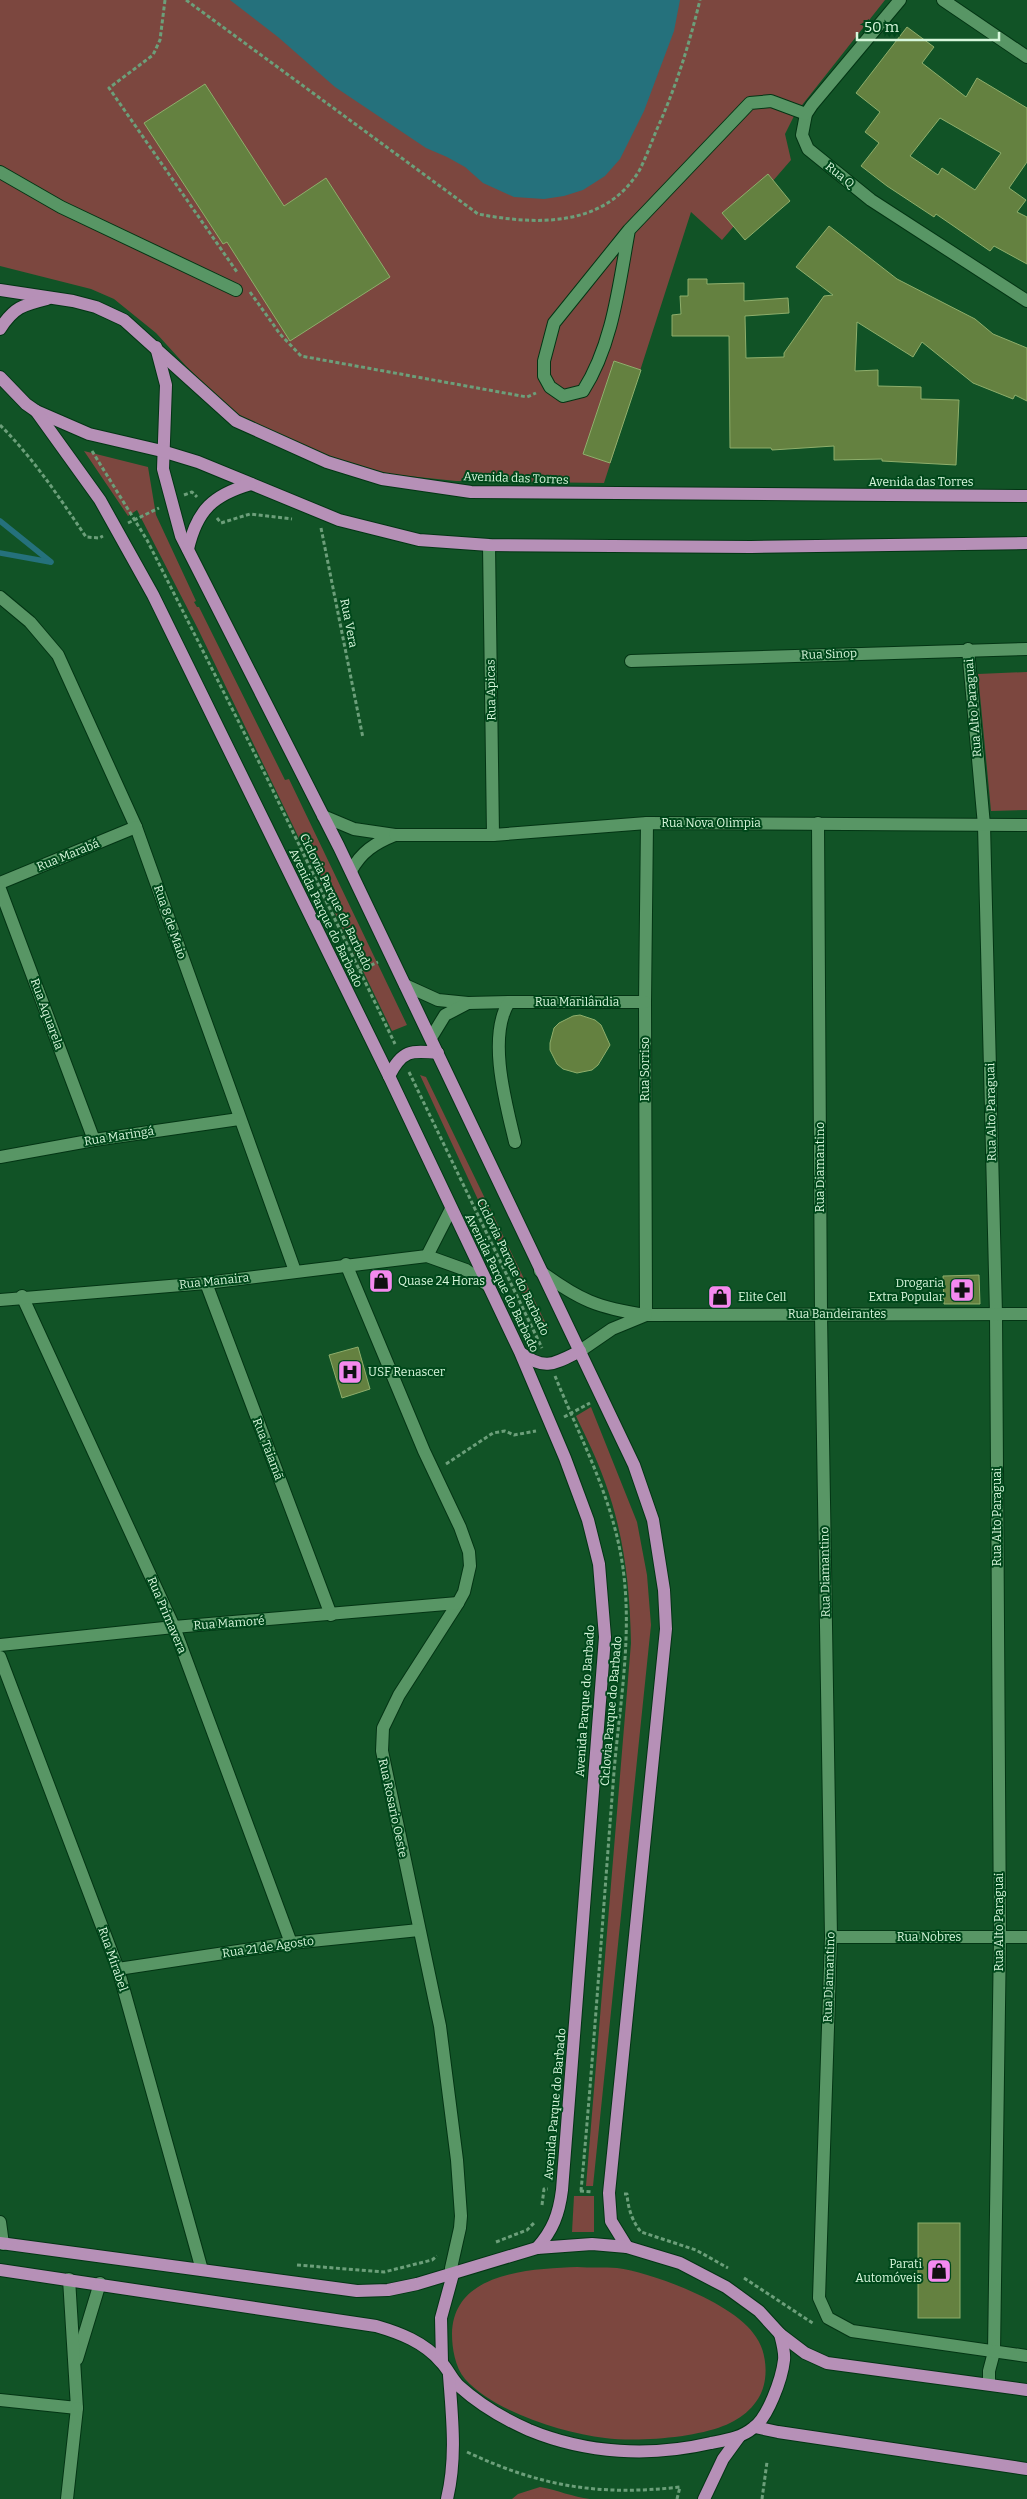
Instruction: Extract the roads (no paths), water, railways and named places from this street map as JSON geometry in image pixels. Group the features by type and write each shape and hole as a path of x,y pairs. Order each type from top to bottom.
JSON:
{"main road":[{"name":"Avenida das Torres","path":"0,290 96,307 124,320 236,421 327,462 382,479 488,492 1027,496"},
{"path":"0,329 9,314 21,305 52,298"},
{"path":"156,347 166,385 162,451 163,469 170,502 181,536 351,871 540,1271 603,1397 634,1465 653,1520 664,1590 666,1629 608,2193 612,2221 627,2247"},
{"path":"0,377 26,404 36,411 76,429 198,462 318,512 361,527 419,540 490,545 755,547 1027,543"},
{"name":"Avenida Parque do Barbado","path":"36,411 70,455 117,529 153,596 389,1076 486,1284 520,1352 588,1520 597,1555 606,1637 562,2190 559,2211 553,2226 538,2248"},
{"path":"188,549 195,523 209,505 224,494 251,484"},
{"path":"389,1076 396,1061 401,1056 415,1051 438,1053"},
{"path":"520,1352 534,1363 549,1364 580,1351"},
{"path":"1,2243 357,2291 388,2290 453,2274 538,2248 592,2244 627,2247 680,2263 726,2287 759,2311 780,2334 805,2353 827,2363 1027,2390"},
{"path":"0,2270 100,2283 376,2326 401,2334 421,2345 442,2362"},
{"path":"447,2499 453,2472 454,2444 448,2375 442,2362 441,2318 453,2274"},
{"path":"448,2375 485,2407 530,2430 576,2444 610,2450 661,2452 739,2437 756,2427 776,2392 784,2359 780,2334"},
{"path":"756,2427 778,2432 1027,2469"},
{"path":"704,2499 723,2459 739,2437"}],"street":[{"path":"629,230 614,312 594,372 583,391 563,396 550,387 544,376 544,361 554,323 629,230 750,103 772,101 806,114 900,0"},
{"path":"943,0 1027,57"},
{"name":"Rua Q","path":"806,114 802,136 808,149 821,160 871,200 1027,301"},
{"path":"0,172 60,207 241,288"},
{"name":"Rua Apicas","path":"490,545 494,835"},
{"name":"Rua 8 de Maio","path":"0,597 30,622 58,655 136,827 295,1271"},
{"name":"Rua Sinop","path":"631,661 968,649 1027,649"},
{"name":"Rua Alto Paraguai","path":"968,649 984,825 996,1314 1000,1937 994,2352 988,2371 989,2384"},
{"name":"Rua Nova Olimpia","path":"323,816 354,829 395,835 494,835 647,823 1027,825"},
{"name":"Rua Sorriso","path":"646,1315 645,1002 647,823"},
{"name":"Rua Diamantino","path":"818,823 821,1314 831,1937 819,2298 828,2318 852,2331 994,2352"},
{"name":"Rua Marabá","path":"0,883 136,827"},
{"name":"Rua Nova Olimpia","path":"351,871 357,859 366,850 379,841 395,835"},
{"name":"Rua Aquarela","path":"0,889 94,1140"},
{"name":"Rua Marilândia","path":"405,985 432,998 468,1003 645,1002"},
{"path":"509,1002 503,1012 499,1056 503,1093 515,1142"},
{"name":"Rua Marilândia","path":"431,1038 446,1016 468,1003"},
{"name":"Rua Maringá","path":"0,1157 94,1140 239,1118"},
{"path":"427,1256 451,1209"},
{"name":"Rua Manaira","path":"0,1300 22,1296 206,1282 346,1264 427,1256 466,1270 486,1284"},
{"name":"Rua Rosario Oeste","path":"346,1264 432,1469 460,1527 469,1552 470,1566 468,1578 458,1603 398,1695 383,1728 382,1751 440,2026 457,2160 460,2228 455,2247 453,2274"},
{"name":"Rua Bandeirantes","path":"540,1271 567,1291 586,1301 607,1309 646,1315 1027,1314"},
{"name":"Rua Taiamã","path":"206,1282 331,1615"},
{"name":"Rua Primavera","path":"22,1296 174,1628 291,1943"},
{"name":"Rua Bandeirantes","path":"580,1351 612,1328 646,1315"},
{"name":"Rua Mamoré","path":"0,1646 174,1628 458,1603"},
{"name":"Rua Mirabel","path":"0,1657 118,1970 202,2270"},
{"name":"Rua 21 de Agosto","path":"118,1970 291,1943 420,1930"},
{"name":"Rua Nobres","path":"831,1937 1027,1937"},
{"path":"0,2222 1,2243"},
{"path":"67,2499 77,2408 69,2279"},
{"path":"75,2367 100,2283"},
{"path":"994,2352 1027,2356"},
{"path":"0,2400 77,2408"}],"water":[{"path":"230,0 680,0 674,31 644,111 620,159 605,176 583,190 564,196 544,199 514,197 483,183 465,167 426,148 335,87 278,37"}],"waterway":[{"path":"0,521 51,562"},
{"path":"0,553 50,562"}],"place":[{"name":"Quase 24 Horas","path":"381,1281"},
{"name":"Drogaria Extra Popular","path":"962,1290"},
{"name":"Elite Cell","path":"720,1297"},
{"name":"USF Renascer","path":"350,1372"},
{"name":"Parati Automóveis","path":"939,2271"}]}
